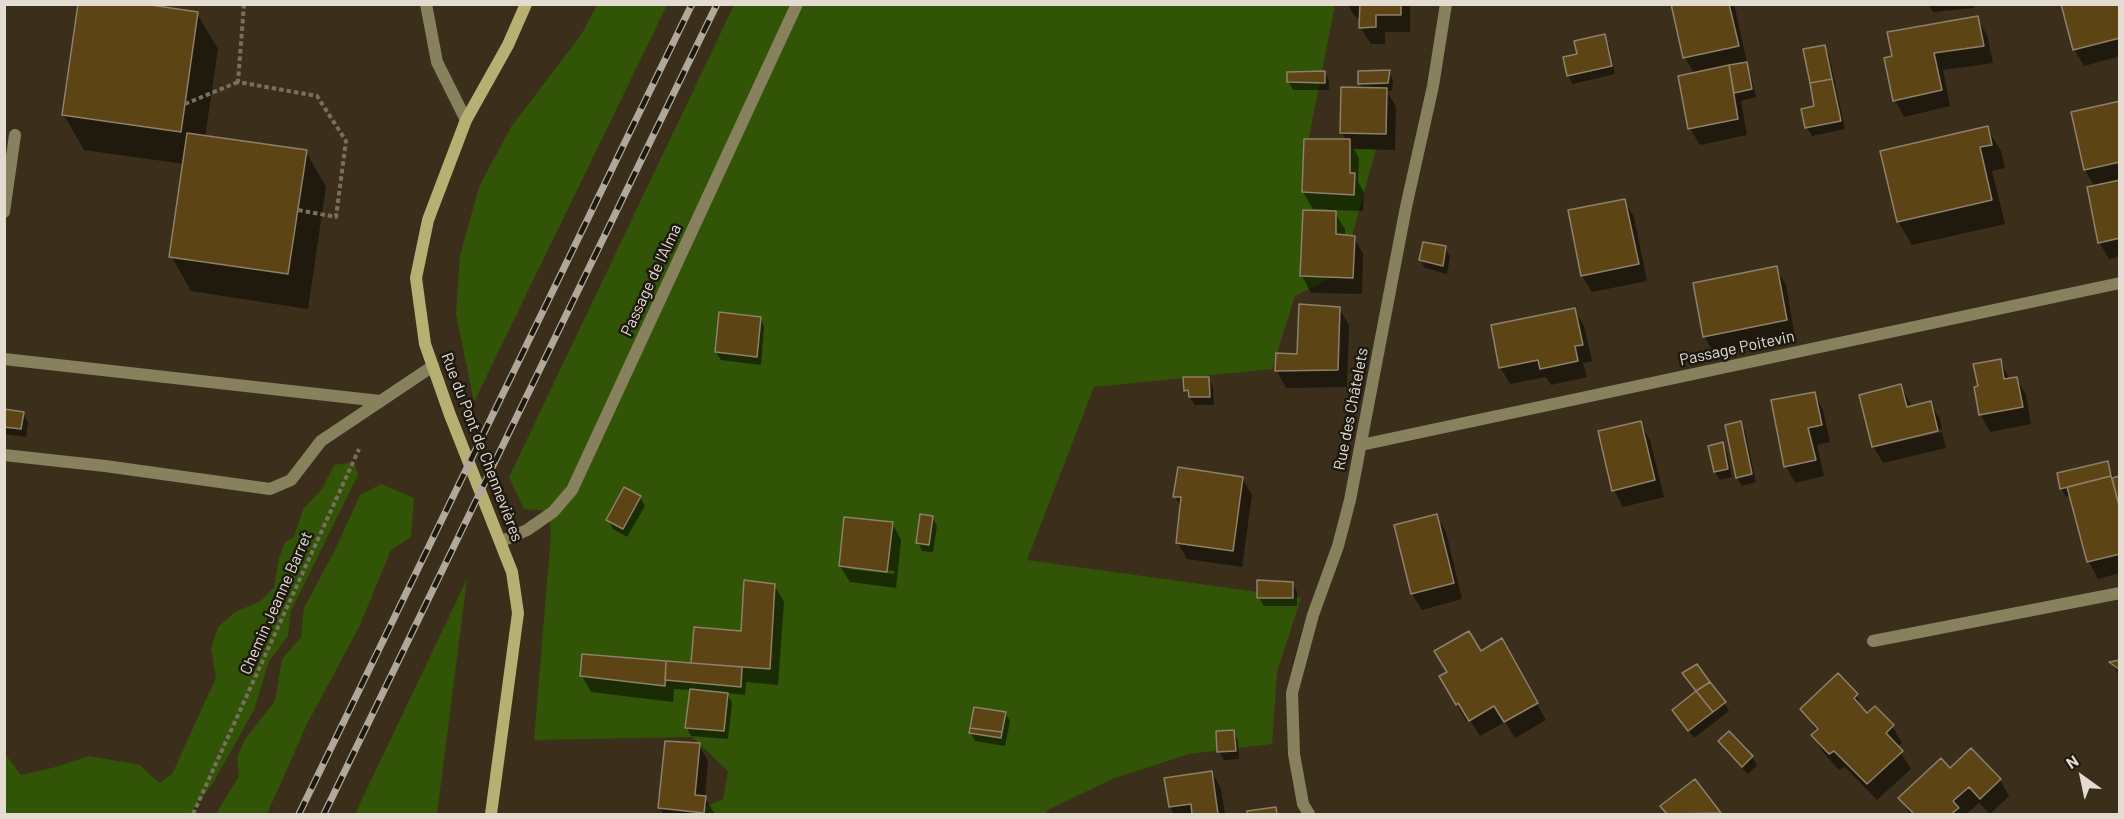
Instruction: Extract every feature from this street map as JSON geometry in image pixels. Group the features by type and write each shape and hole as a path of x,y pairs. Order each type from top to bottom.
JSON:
{"main road":[{"name":"Rue du Pont de Chennevières","path":"491,814 518,613 512,572 502,542 450,415 426,344 417,278 428,220 466,120 508,45 526,4"}],"street":[{"path":"426,4 437,62 466,120"},
{"name":"Passage de l'Alma","path":"502,542 527,530 553,512 572,490 797,4"},
{"name":"Rue des Châtelets","path":"1309,814 1304,804 1294,754 1292,693 1313,615 1338,546 1361,445 1406,207 1433,86 1446,4"},
{"path":"4,212 15,135"},
{"name":"Passage Poitevin","path":"1361,445 2120,283"},
{"path":"4,359 380,402"},
{"path":"4,455 105,466 270,489 291,480 321,441 433,366"},
{"path":"1873,640 2120,593"}],"path":[{"path":"238,82 244,4"},
{"path":"185,104 238,82 317,96 346,141 336,217 298,210"},
{"name":"Chemin Jeanne Barret","path":"193,814 361,445"}],"green space":[{"path":"597,5 667,5 474,402 456,314 460,256 479,187 511,127 581,35"},
{"path":"734,5 1335,5 1307,147 1376,149 1349,247 1335,276 1295,296 1272,369 1094,387 1027,560 1301,598 1277,672 1272,744 1189,754 1112,779 1046,811 1047,814 689,814 723,799 728,771 692,737 534,740 551,535 549,511 524,509 509,477"},
{"path":"354,462 358,475 291,611 288,636 269,661 254,710 213,783 190,814 5,814 5,754 21,775 89,756 140,765 159,783 172,774 216,678 211,648 218,627 234,613 262,600 274,587 279,558 285,542 294,537 303,509 322,489 334,465"},
{"path":"381,484 414,498 411,537 391,550 359,627 307,724 267,814 216,814 239,776 237,758 245,739 275,701 282,659 301,637 304,608 334,552 360,495"},
{"path":"467,579 437,814 355,814"}],"building":[{"path":"78,4 144,4 198,12 181,132 62,115"},
{"path":"1360,4 1401,4 1401,15 1376,15 1376,27 1359,28"},
{"path":"1671,4 1729,4 1739,46 1683,58"},
{"path":"2061,4 2120,4 2120,38 2073,50"},
{"path":"1978,16 1984,46 1934,53 1942,90 1893,101 1884,58 1892,56 1887,32"},
{"path":"1605,34 1612,66 1567,76 1563,57 1577,54 1574,41"},
{"path":"1825,45 1832,79 1810,83 1803,49"},
{"path":"1747,62 1752,89 1734,93 1729,65"},
{"path":"1729,65 1738,119 1688,129 1678,76"},
{"path":"1390,70 1388,83 1358,84 1358,71"},
{"path":"1325,71 1325,83 1287,82 1287,72"},
{"path":"1832,79 1841,121 1805,128 1801,109 1814,106 1810,83"},
{"path":"1341,87 1387,88 1386,134 1340,133"},
{"path":"2120,101 2120,162 2084,170 2071,112"},
{"path":"1988,126 1992,145 1980,147 1992,200 1897,222 1880,151"},
{"path":"187,133 307,150 288,274 169,257"},
{"path":"1304,139 1350,139 1350,173 1355,173 1354,195 1302,192"},
{"path":"2120,180 2120,238 2098,243 2087,187"},
{"path":"1625,199 1639,264 1581,276 1568,210"},
{"path":"1303,210 1336,211 1336,234 1355,236 1353,278 1300,276"},
{"path":"1423,242 1446,246 1443,266 1419,260"},
{"path":"1777,266 1787,320 1703,337 1693,283"},
{"path":"1299,304 1340,307 1338,370 1275,371 1276,353 1297,354"},
{"path":"1575,308 1583,345 1575,346 1578,361 1540,369 1538,360 1499,368 1491,325"},
{"path":"719,312 761,317 757,357 715,352"},
{"path":"2001,359 2004,379 2017,377 2023,407 1979,415 1974,387 1978,386 1973,364"},
{"path":"1183,377 1209,377 1210,397 1189,397 1188,390 1184,391"},
{"path":"1901,384 1907,407 1931,401 1938,431 1872,447 1859,395"},
{"path":"1815,392 1822,425 1808,428 1816,460 1784,467 1771,400"},
{"path":"4,409 24,412 21,429 4,427"},
{"path":"1641,421 1655,480 1612,491 1598,431"},
{"path":"1741,421 1752,474 1736,478 1725,425"},
{"path":"1723,442 1728,469 1714,472 1708,446"},
{"path":"2108,461 2111,476 2060,489 2057,473"},
{"path":"1178,467 1243,477 1233,551 1176,543 1181,497 1173,497"},
{"path":"2111,476 2120,508 2120,554 2087,562 2067,487"},
{"path":"2120,476 2120,506 2119,506 2112,478"},
{"path":"624,487 641,496 623,529 606,520"},
{"path":"920,514 933,516 929,545 916,543"},
{"path":"1437,514 1454,583 1411,594 1394,525"},
{"path":"844,517 893,522 887,572 839,566"},
{"path":"744,580 775,584 770,669 691,663 694,627 741,631"},
{"path":"1257,580 1293,582 1293,598 1257,598"},
{"path":"1469,631 1481,651 1502,638 1538,703 1504,722 1494,706 1469,721 1458,703 1456,705 1439,676 1447,672 1434,651"},
{"path":"582,654 666,661 665,686 580,676"},
{"path":"2120,660 2120,670 2109,662"},
{"path":"666,661 742,667 741,687 665,680"},
{"path":"1697,664 1710,682 1696,691 1682,673"},
{"path":"1838,673 1858,694 1854,698 1867,713 1875,706 1894,725 1886,733 1903,751 1867,784 1834,751 1829,754 1811,735 1818,729 1800,709"},
{"path":"1710,682 1726,702 1713,712 1696,691"},
{"path":"690,689 728,693 724,731 685,728"},
{"path":"1696,691 1713,712 1688,731 1672,710"},
{"path":"974,707 1006,712 1002,732 970,728"},
{"path":"970,728 1002,732 1001,738 969,733"},
{"path":"1234,730 1236,751 1217,752 1216,731"},
{"path":"1729,731 1753,756 1742,767 1718,741"},
{"path":"665,741 700,743 695,795 706,796 704,813 658,808"},
{"path":"1971,748 2001,779 1980,799 1969,787 1953,801 1959,808 1951,814 1914,814 1898,798 1941,758 1950,768"},
{"path":"1212,771 1218,814 1192,814 1191,804 1169,807 1164,778"},
{"path":"1695,779 1721,813 1667,814 1660,806"},
{"path":"1276,807 1277,814 1247,814 1247,811"}],"railway":[{"path":"299,814 692,4"},
{"path":"324,814 717,4"}]}
